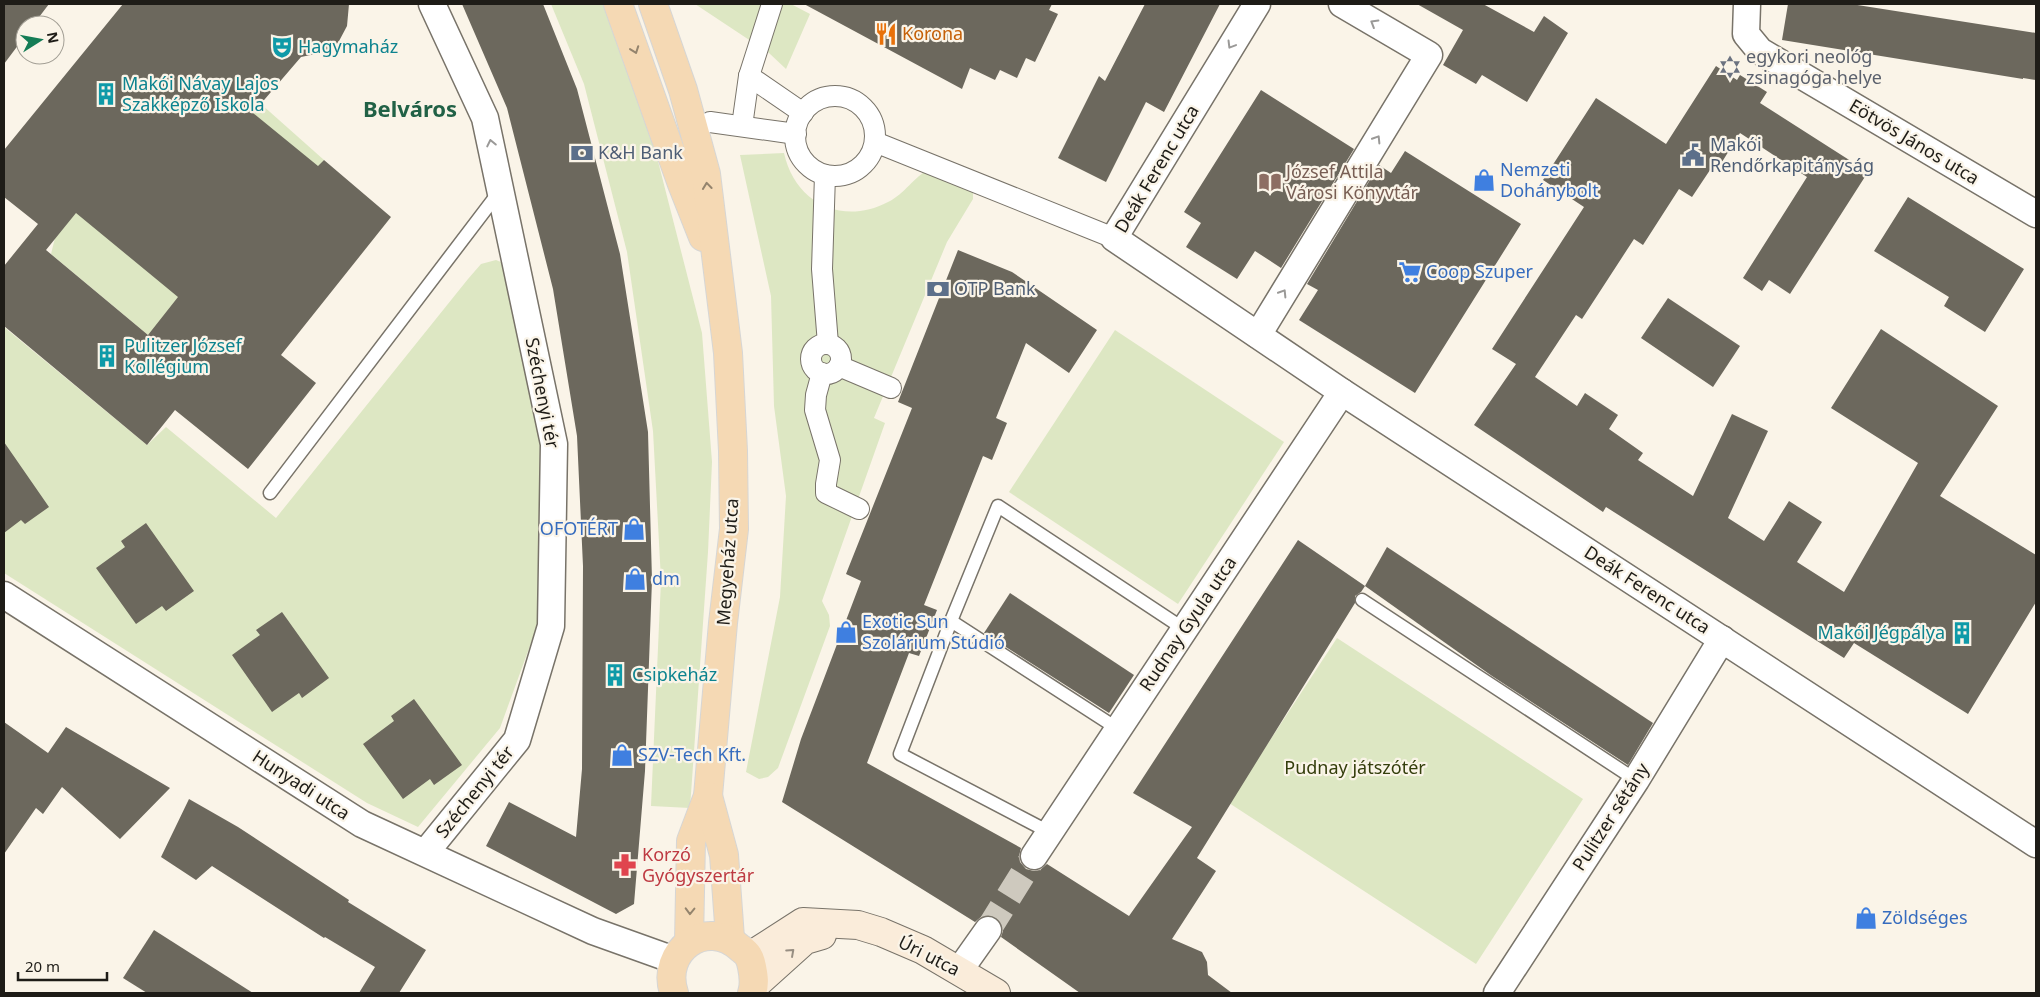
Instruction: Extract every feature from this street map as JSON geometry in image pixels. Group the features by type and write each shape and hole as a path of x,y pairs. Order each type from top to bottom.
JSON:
{"main road":[{"path":"618,4 682,184 716,270"},
{"path":"653,4 683,90 706,174 716,270"},
{"name":"Megyeház utca","path":"708,796 723,623 734,529 733,451 728,353 716,270"},
{"path":"708,796 724,854 740,947 754,989 805,940 858,925"},
{"path":"677,970 691,841 708,796"},
{"name":"Úri utca","path":"740,947 803,922 858,925 881,932 923,950 996,993"},
{"path":"677,970 710,935 740,947"}],"street":[{"name":"Széchenyi tér","path":"426,852 517,740 551,626 554,444 485,118 432,4"},
{"path":"742,126 749,76 772,4"},
{"name":"Deák Ferenc utca","path":"1257,4 1114,238 1342,392 2036,844"},
{"path":"1258,335 1429,55 1342,4"},
{"name":"Eötvös János utca","path":"1747,4 1746,34 1760,51 2036,214"},
{"path":"749,76 803,113"},
{"path":"838,96 850,99 862,106 870,116 874,128 875,142 871,155 863,166 852,173 839,176 825,175 813,169 803,160 797,147 796,134 798,123 803,113 813,103 824,98 838,96"},
{"path":"710,122 796,134"},
{"path":"875,142 1114,238"},
{"path":"825,175 822,269 828,344 815,349 812,358 814,367 831,370 890,388"},
{"path":"831,370 815,410 830,460 826,493 859,509"},
{"name":"Rudnay Gyula utca","path":"1034,856 1342,392"},
{"name":"Hunyadi utca","path":"4,595 362,824 593,931 645,949 677,970"},
{"name":"Pulitzer sétány","path":"1497,993 1636,780 1722,639"},
{"path":"959,971 988,930"}],"lane":[{"path":"270,493 501,190"},
{"path":"1049,832 900,754 998,506 1184,629"},
{"path":"1362,600 1636,780"},
{"path":"951,621 1118,729"}],"green space":[{"path":"551,4 603,4 651,134 702,333 712,462 708,552 690,808 651,806 661,580 653,431 627,252 584,84"},
{"path":"695,4 791,4 810,14 786,69 769,53"},
{"path":"261,104 324,160 211,298 148,335 51,254 55,238 144,129"},
{"path":"784,153 798,185 810,197 823,205 838,210 854,212 871,209 888,202 930,169 973,190 973,199 947,242 874,418 885,423 822,601 829,615 830,626 778,768 768,777 759,779 746,772 780,597 786,496 774,406 771,296 740,155"},
{"path":"496,260 508,265 540,444 539,621 500,728 418,827 367,803 4,573 4,327 147,445 166,427 276,518 468,279 481,264"},
{"path":"1115,330 1284,442 1178,604 1009,492"},
{"name":"Pudnay játszótér","path":"1337,638 1583,799 1476,964 1229,803"}],"building":[{"path":"4,4 49,4 41,15 15,15 15,49 4,64"},
{"path":"123,4 349,4 347,26 338,43 325,52 301,57 253,113 318,166 324,160 391,217 281,355 316,383 248,469 175,410 147,445 4,326 4,266 38,224 4,197 4,150","holes":["76,213 178,297 148,335 46,250"]},
{"path":"462,4 543,4 577,89 620,254 648,432 652,580 645,771 634,904 616,914 486,846 509,802 576,837 582,769 583,566 577,436 553,289 507,108"},
{"path":"804,4 1052,4 1049,10 1058,14 1035,62 1026,58 1017,78 1000,70 995,80 970,68 962,89"},
{"path":"1145,4 1220,4 1164,112 1146,102 1106,182 1058,158 1099,76 1105,81"},
{"path":"1417,4 1483,4 1534,32 1544,16 1568,33 1527,102 1482,75 1476,84 1443,65 1463,30"},
{"path":"1788,4 1851,4 2036,33 2036,80 1782,40"},
{"path":"1716,66 1737,80 1740,75 1767,92 1760,103 1868,172 1790,294 1769,280 1762,291 1743,278 1807,177 1740,133 1717,170 1712,167 1692,197 1679,189 1643,245 1634,239 1582,319 1576,315 1535,377 1577,406 1585,393 1618,415 1609,429 1643,453 1638,460 1693,496 1732,414 1768,431 1728,518 1764,541 1789,501 1822,522 1797,562 1844,592 1918,463 1831,408 1881,329 1998,406 1940,496 2036,555 2036,602 1968,714 1854,643 1844,658 1606,507 1603,512 1474,425 1516,364 1492,349 1584,207 1543,180 1596,98 1666,144"},
{"name":"József Attila Városi Könyvtár","path":"1261,90 1354,149 1281,268 1255,251 1237,279 1186,247 1201,223 1184,212"},
{"name":"Coop Szuper","path":"1405,151 1521,224 1415,393 1299,320 1318,290 1307,284 1379,165 1391,173"},
{"path":"1908,197 2024,269 1985,332 1944,306 1949,297 1874,251"},
{"path":"958,250 1012,272 1097,330 1069,373 1026,343 996,418 1007,423 992,460 983,456 924,605 937,610 919,656 909,653 867,763 1021,848 1020,862 1026,869 1040,870 1047,864 1129,916 1192,827 1133,793 1298,540 1365,586 1355,596 1355,603 1197,858 1216,871 1172,939 1202,952 1207,962 1208,975 1232,993 1080,993 1001,937 1003,931 1002,924 996,918 990,915 982,916 975,922 782,802 801,739 861,581 846,574 912,408 898,402"},
{"path":"1668,298 1740,346 1713,387 1641,338"},
{"path":"4,442 49,507 25,524 21,520 4,533"},
{"path":"146,523 194,591 166,611 162,606 136,624 96,568 125,547 121,541"},
{"path":"1387,547 1653,723 1628,765 1492,676 1365,586"},
{"path":"1010,593 1134,675 1109,713 984,633"},
{"path":"282,612 329,678 302,698 299,693 272,712 232,655 260,635 256,630"},
{"path":"414,699 462,765 434,785 430,779 403,799 363,744 394,721 391,716"},
{"path":"4,722 48,753 66,727 170,788 120,839 62,787 43,814 36,808 4,854"},
{"path":"189,799 238,827 349,900 348,902 426,950 399,993 359,993 375,967 324,938 212,866 196,880 161,857"},
{"path":"154,930 253,993 147,993 123,978"}],"tunnel":[{"path":"988,930 1034,856"}],"place":[{"name":"Korona","path":"886,34"},
{"name":"Hagymaház","path":"282,47"},
{"name":"egykori neológ zsinagóga helye","path":"1730,67"},
{"name":"Makói Návay Lajos Szakképző Iskola","path":"106,94"},
{"name":"K&H Bank","path":"582,153"},
{"name":"Makói Rendőrkapitányság","path":"1693,155"},
{"name":"Nemzeti Dohánybolt","path":"1484,180"},
{"name":"József Attila Városi Könyvtár","path":"1270,182"},
{"name":"Coop Szuper","path":"1410,272"},
{"name":"OTP Bank","path":"938,289"},
{"name":"Pulitzer József Kollégium","path":"107,356"},
{"name":"OFOTÉRT","path":"634,529"},
{"name":"dm","path":"635,579"},
{"name":"Exotic Sun Szolárium Stúdió","path":"846,632"},
{"name":"Makói Jégpálya","path":"1962,633"},
{"name":"Csipkeház","path":"615,675"},
{"name":"SZV-Tech Kft.","path":"622,755"},
{"name":"Korzó Gyógyszertár","path":"625,865"},
{"name":"Zöldséges","path":"1866,918"}],"district":[{"name":"Belváros","path":"410,109"}]}
